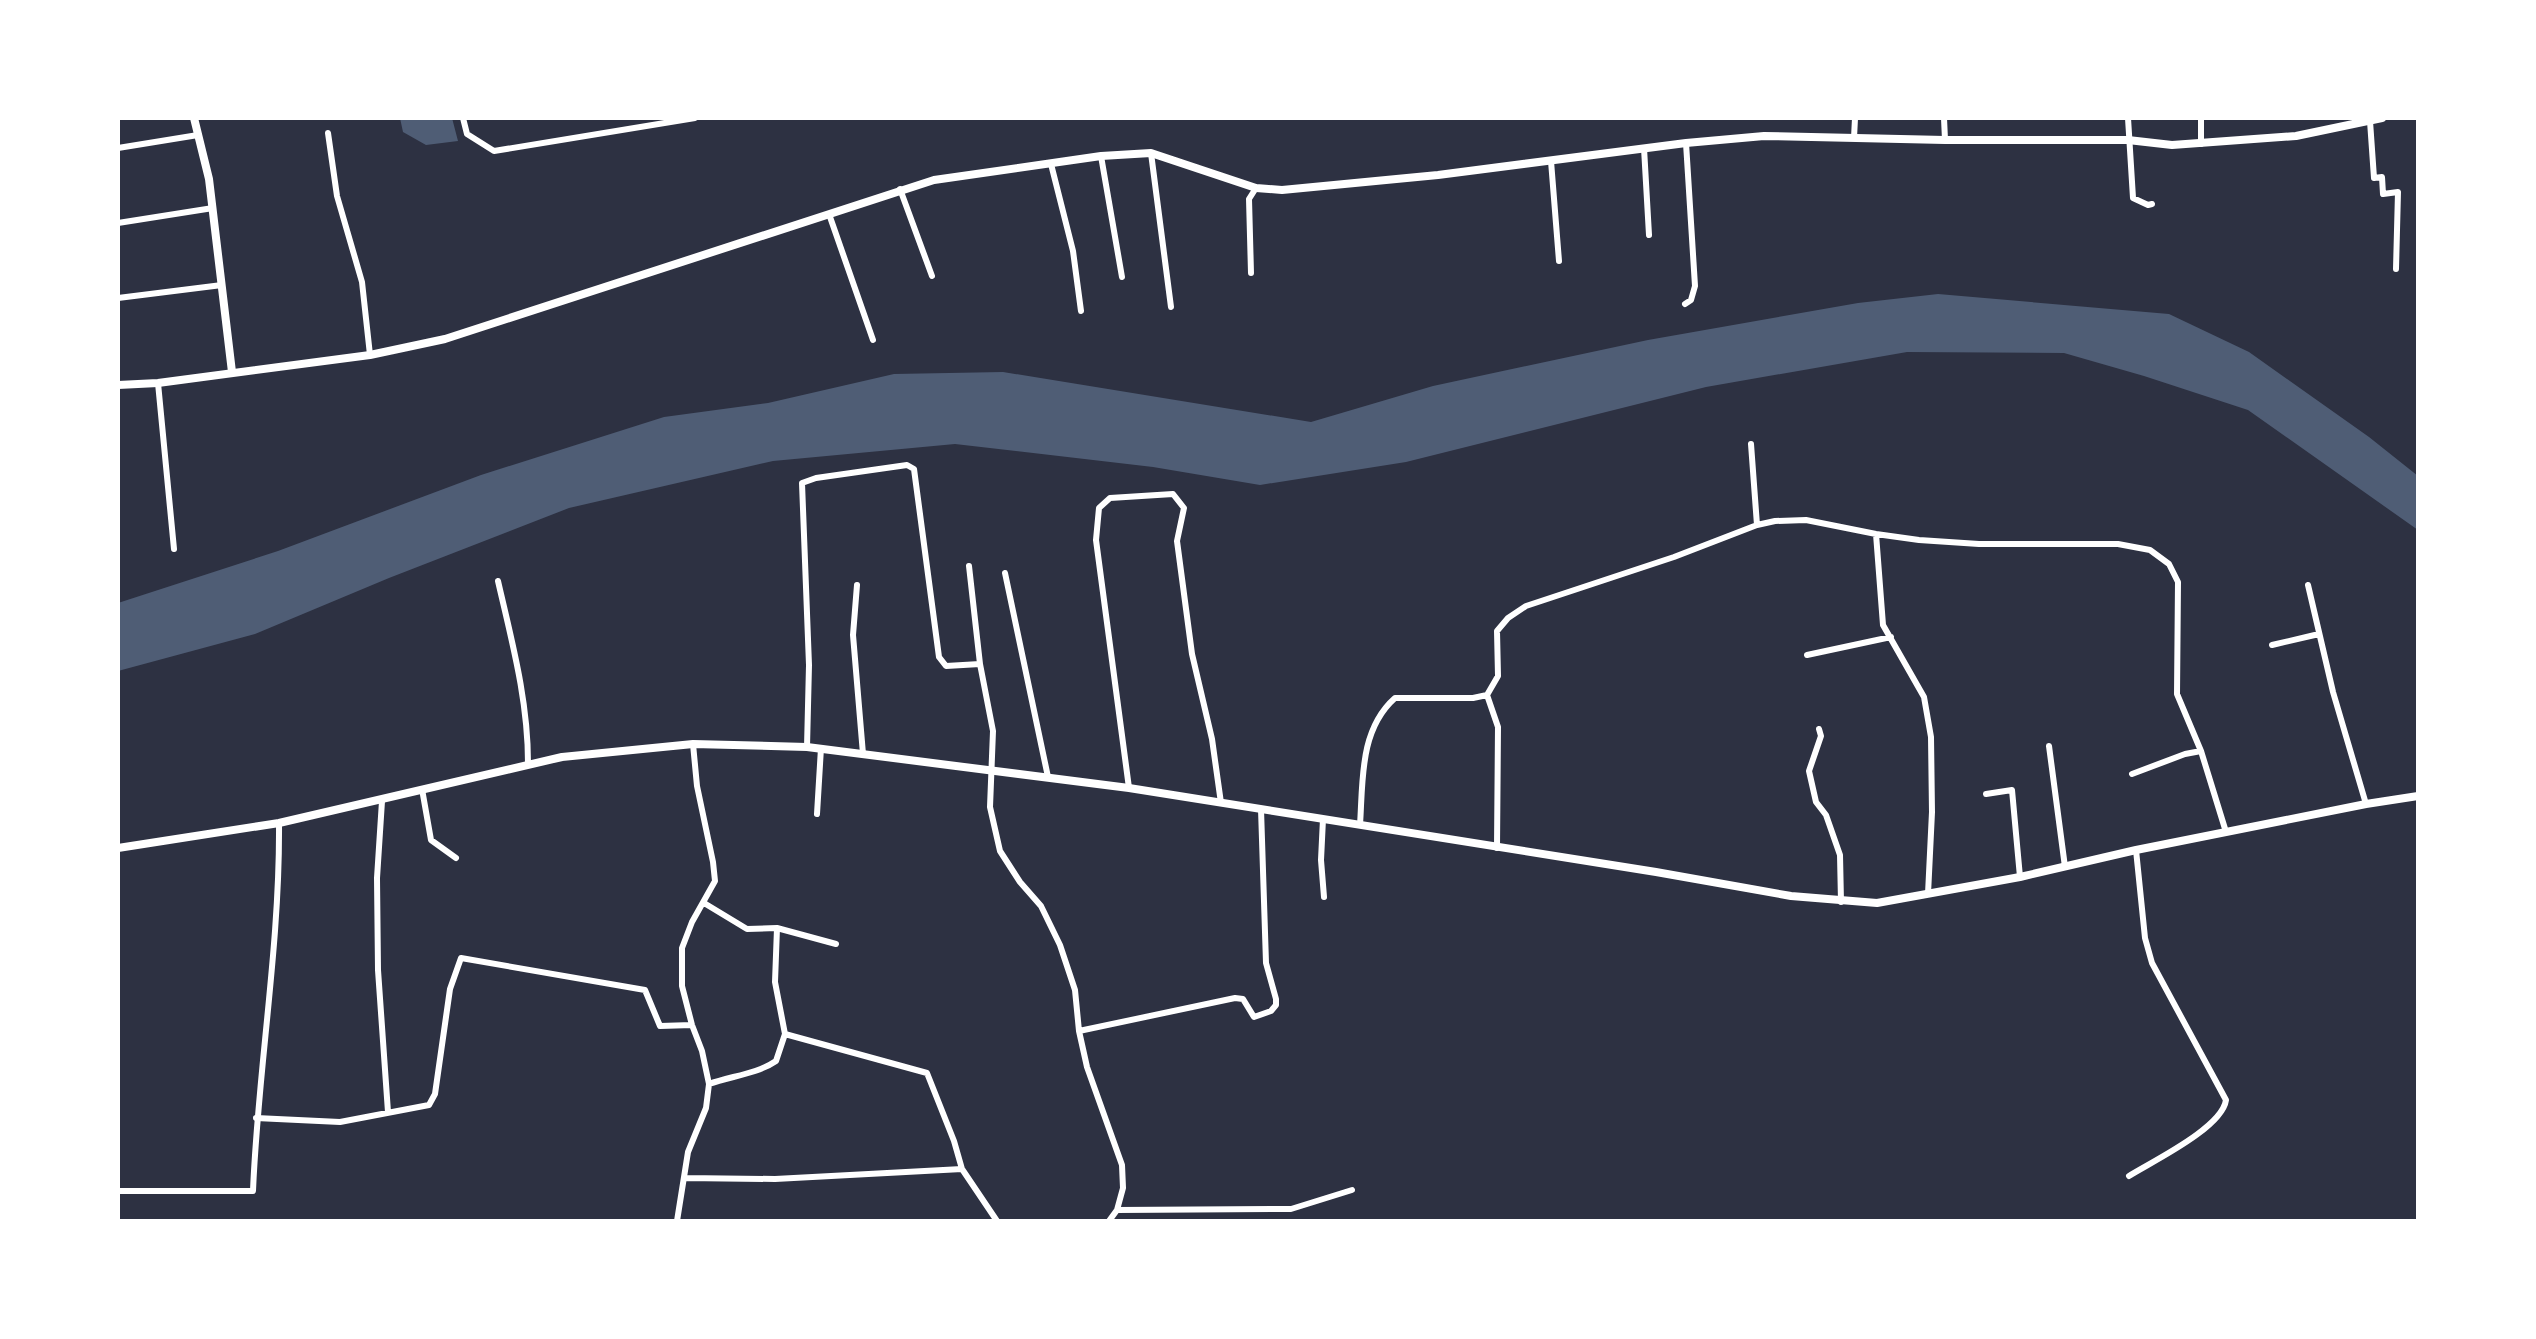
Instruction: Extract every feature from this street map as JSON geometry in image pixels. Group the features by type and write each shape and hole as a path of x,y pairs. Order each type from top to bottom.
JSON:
{"street":[{"path":"194,118 213,208 232,372"},
{"path":"463,118 467,134 494,151 695,118"},
{"path":"1854,138 1855,118"},
{"path":"1944,118 1945,140"},
{"path":"2128,118 2133,198 2152,204"},
{"path":"2201,118 2201,144"},
{"path":"118,385 158,383 370,355 445,339 900,189 934,180 1101,156 1151,153 1256,188 1282,190 1764,136 2128,140 2172,145 2296,136 2382,118"},
{"path":"2370,121 2374,178 2382,177 2383,194 2398,192 2396,269"},
{"path":"328,133 337,196 362,282 370,355"},
{"path":"118,148 198,135"},
{"path":"1685,304 1691,300 1695,286 1686,143"},
{"path":"1644,148 1649,235"},
{"path":"1151,153 1171,307"},
{"path":"1101,156 1122,277"},
{"path":"1551,161 1559,261"},
{"path":"1051,164 1073,251 1081,311"},
{"path":"1251,273 1249,199 1256,188"},
{"path":"900,189 932,276"},
{"path":"118,223 213,208"},
{"path":"829,214 873,340"},
{"path":"118,298 222,285"},
{"path":"158,383 174,549"},
{"path":"1751,444 1757,525"},
{"path":"807,747 809,665 802,483 816,478 907,465 914,469 939,657 946,666 980,664"},
{"path":"1129,788 1098,554 1099,508 1110,498 1173,494 1184,508 1177,541 1192,654 1212,739 1221,803"},
{"path":"1360,825 1365,747 1388,704 1395,698 1473,698 1487,695 1498,676 1497,631 1508,618 1526,606 1674,557 1757,525 1806,520 1876,534 1979,544 2118,544 2150,550 2169,564 2178,582 2177,694 2201,751 2226,832"},
{"path":"1876,534 1883,625 1924,697 1931,737 1932,812 1928,894"},
{"path":"969,566 980,664 993,731 990,807 1000,851 1020,882 1041,906 1060,945 1075,990 1087,1067 1122,1165 1123,1188 1117,1210 1109,1221"},
{"path":"1005,573 1048,777"},
{"path":"498,581 528,724 528,763"},
{"path":"857,585 853,635 863,754"},
{"path":"2308,585 2366,804"},
{"path":"2272,645 2319,634"},
{"path":"1807,655 1891,637"},
{"path":"1487,695 1498,727 1497,848"},
{"path":"1819,729 1821,736 1809,771 1816,802 1826,815 1840,855 1841,902"},
{"path":"677,1221 688,1152 706,1108 709,1084 682,986 682,948 692,922 715,881 697,786 693,744"},
{"path":"118,848 279,823 562,757 693,744 807,747 1129,788 1791,896 1877,903 2418,796"},
{"path":"2049,746 2065,867"},
{"path":"817,814 821,748"},
{"path":"2132,774 2201,751"},
{"path":"422,789 431,840 456,858"},
{"path":"1986,794 2012,790 2020,877"},
{"path":"382,801 377,878 378,970 388,1112"},
{"path":"1079,1031 1235,998 1243,999 1254,1017 1271,1011 1276,1005 1266,963 1261,809"},
{"path":"1323,819 1321,860 1324,897"},
{"path":"118,1191 253,1191 256,1118 278,907 279,823"},
{"path":"2129,1176 2212,1123 2226,1100 2152,963 2145,938 2136,850"},
{"path":"704,903 747,929 777,928 836,944"},
{"path":"709,1084 761,1070 776,1061 785,1034 775,982 777,928"},
{"path":"256,1118 340,1122 429,1105 435,1094 450,989 461,958 645,990 660,1026 692,1025"},
{"path":"785,1034 927,1073 962,1169 997,1221"},
{"path":"685,1178 775,1179 962,1169"},
{"path":"1117,1210 1291,1209 1352,1190"}],"water":[{"path":"400,118 452,118 458,141 426,145 403,132"},
{"path":"1938,294 2169,314 2249,352 2369,437 2418,476 2418,530 2248,410 2064,353 1907,352 1706,387 1406,462 1260,485 1153,467 955,444 773,461 569,508 255,634 118,671 118,603 278,551 481,475 664,417 768,403 894,374 1003,372 1311,422 1433,386 1648,340 1858,303"}]}
